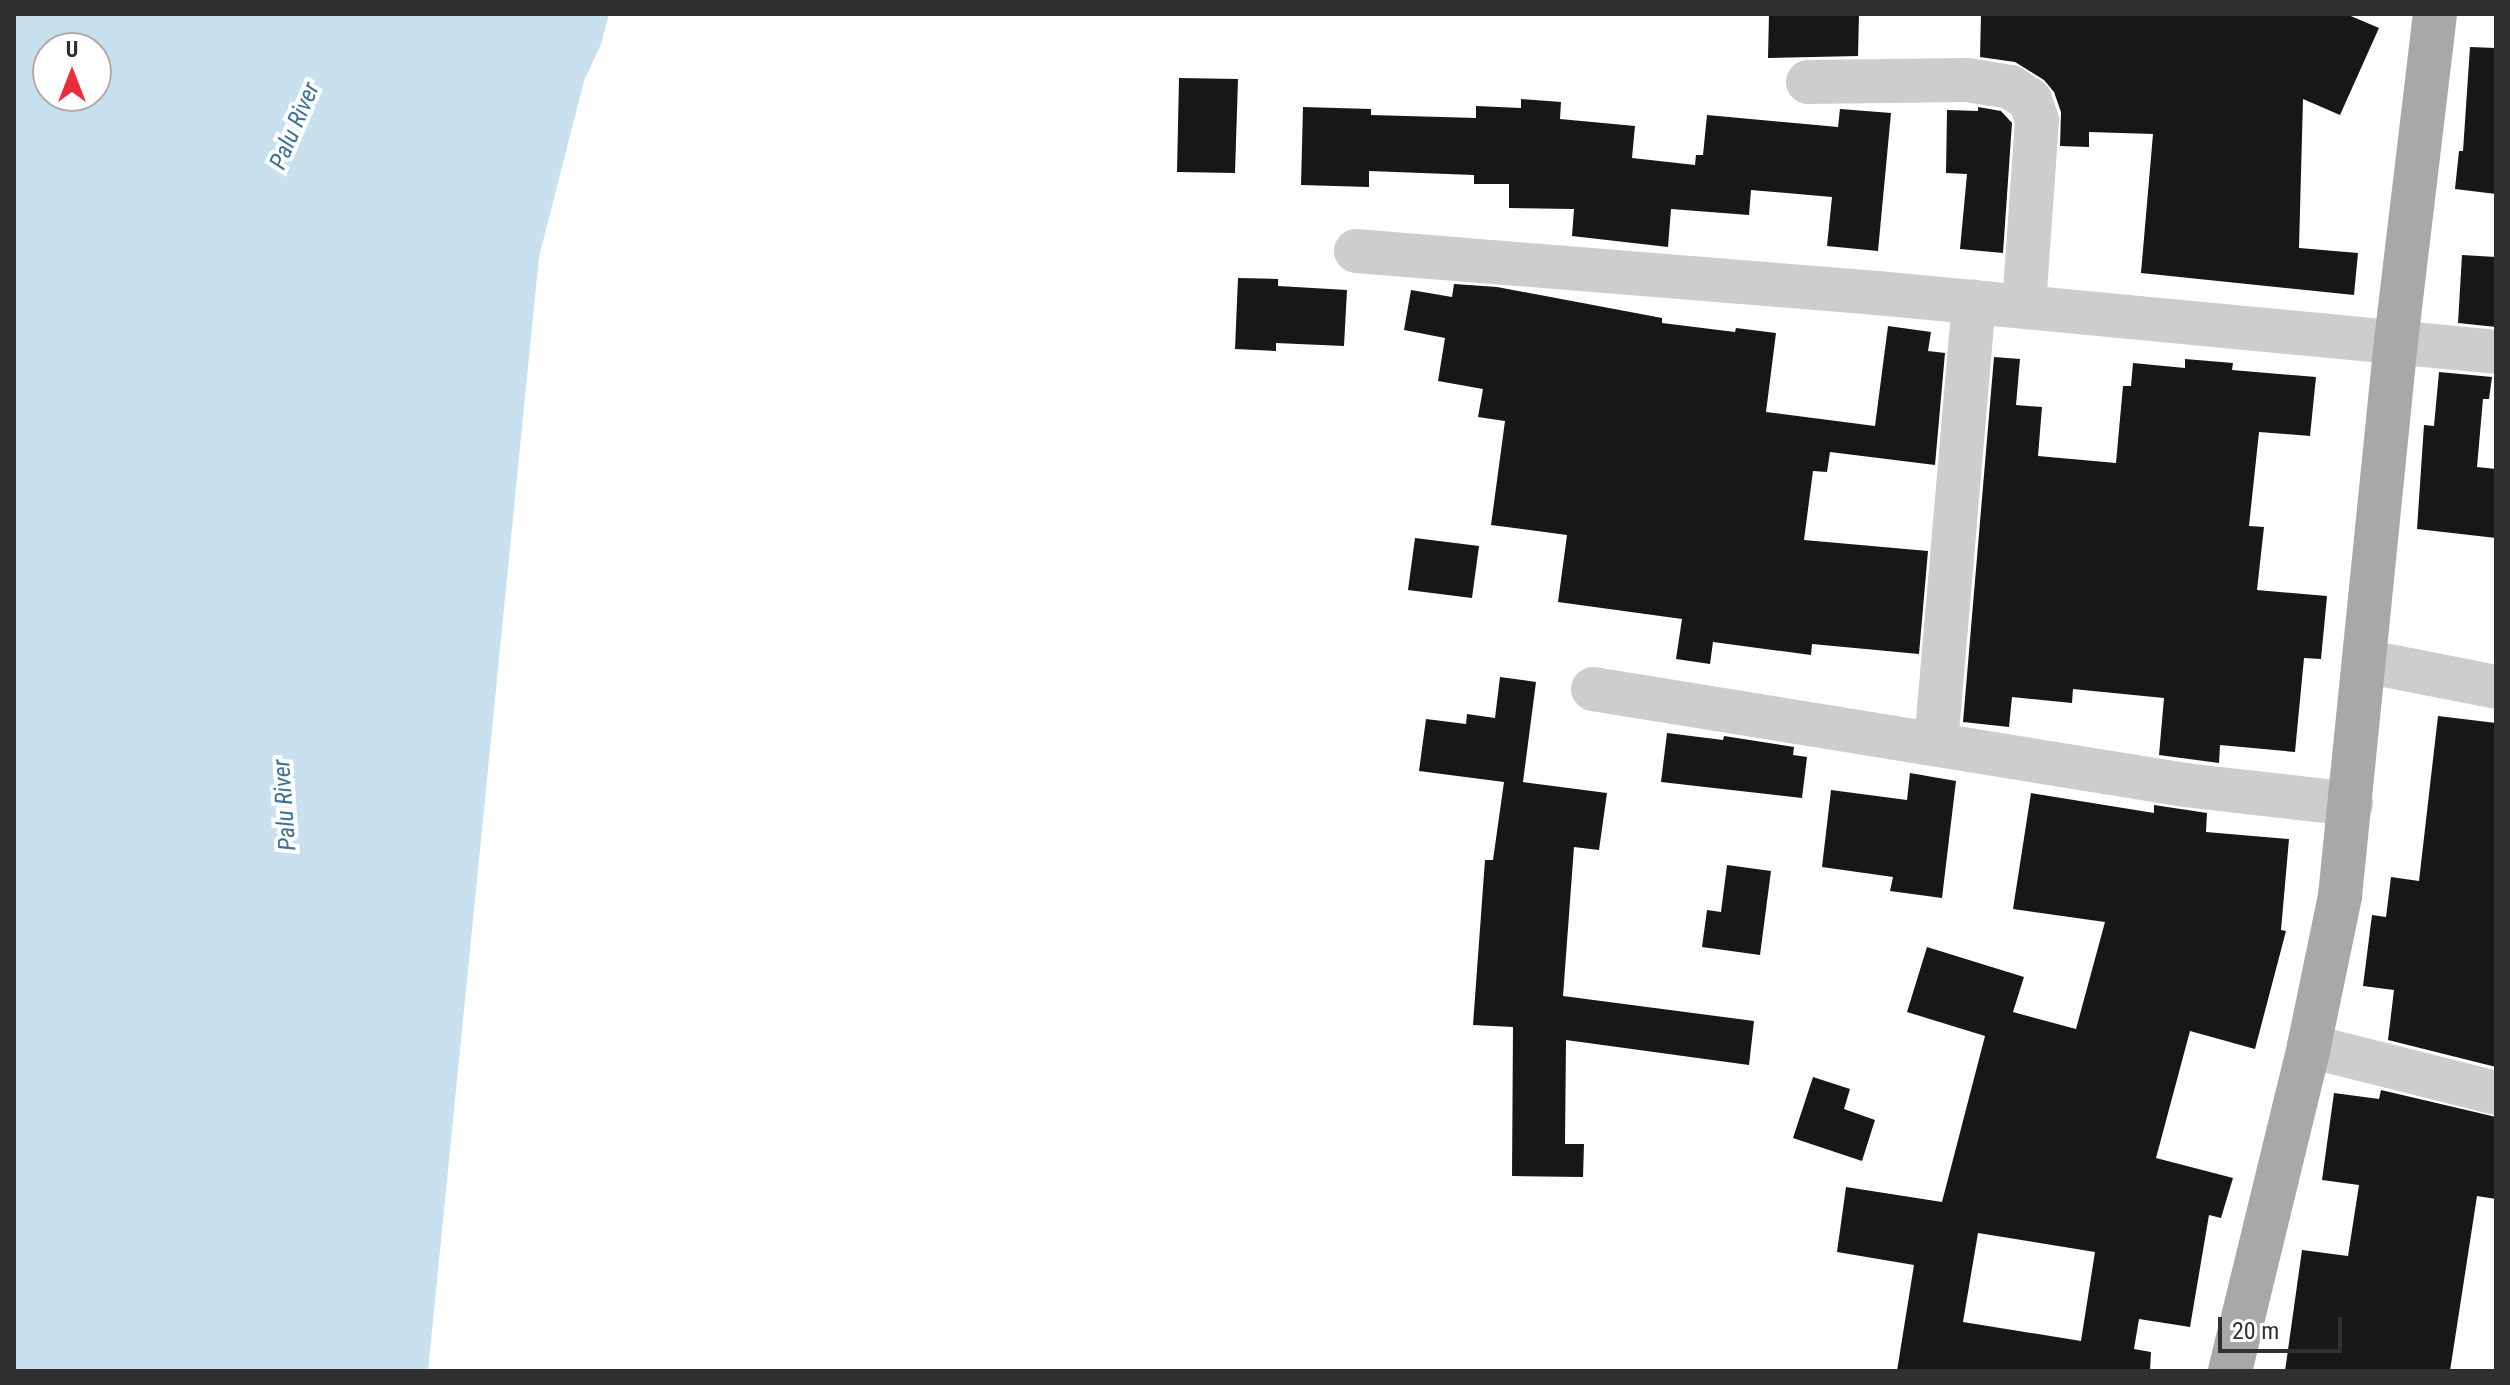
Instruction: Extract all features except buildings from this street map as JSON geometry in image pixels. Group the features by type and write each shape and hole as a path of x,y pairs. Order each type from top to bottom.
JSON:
{"main road":[{"path":"2238,1370 2340,896 2396,341 2435,14"}],"street":[{"path":"1808,82 1967,80 2010,87 2030,100 2037,120 2024,307"},
{"path":"1356,251 1974,302 2496,352"},
{"path":"1936,744 1974,302"},
{"path":"2364,661 2496,687"},
{"path":"1593,689 2185,785 2351,804"},
{"path":"2309,1046 2496,1093"}],"water":[{"name":"Palu River","path":"14,14 609,14 601,44 584,81 539,257 428,1371 14,1371"}]}
